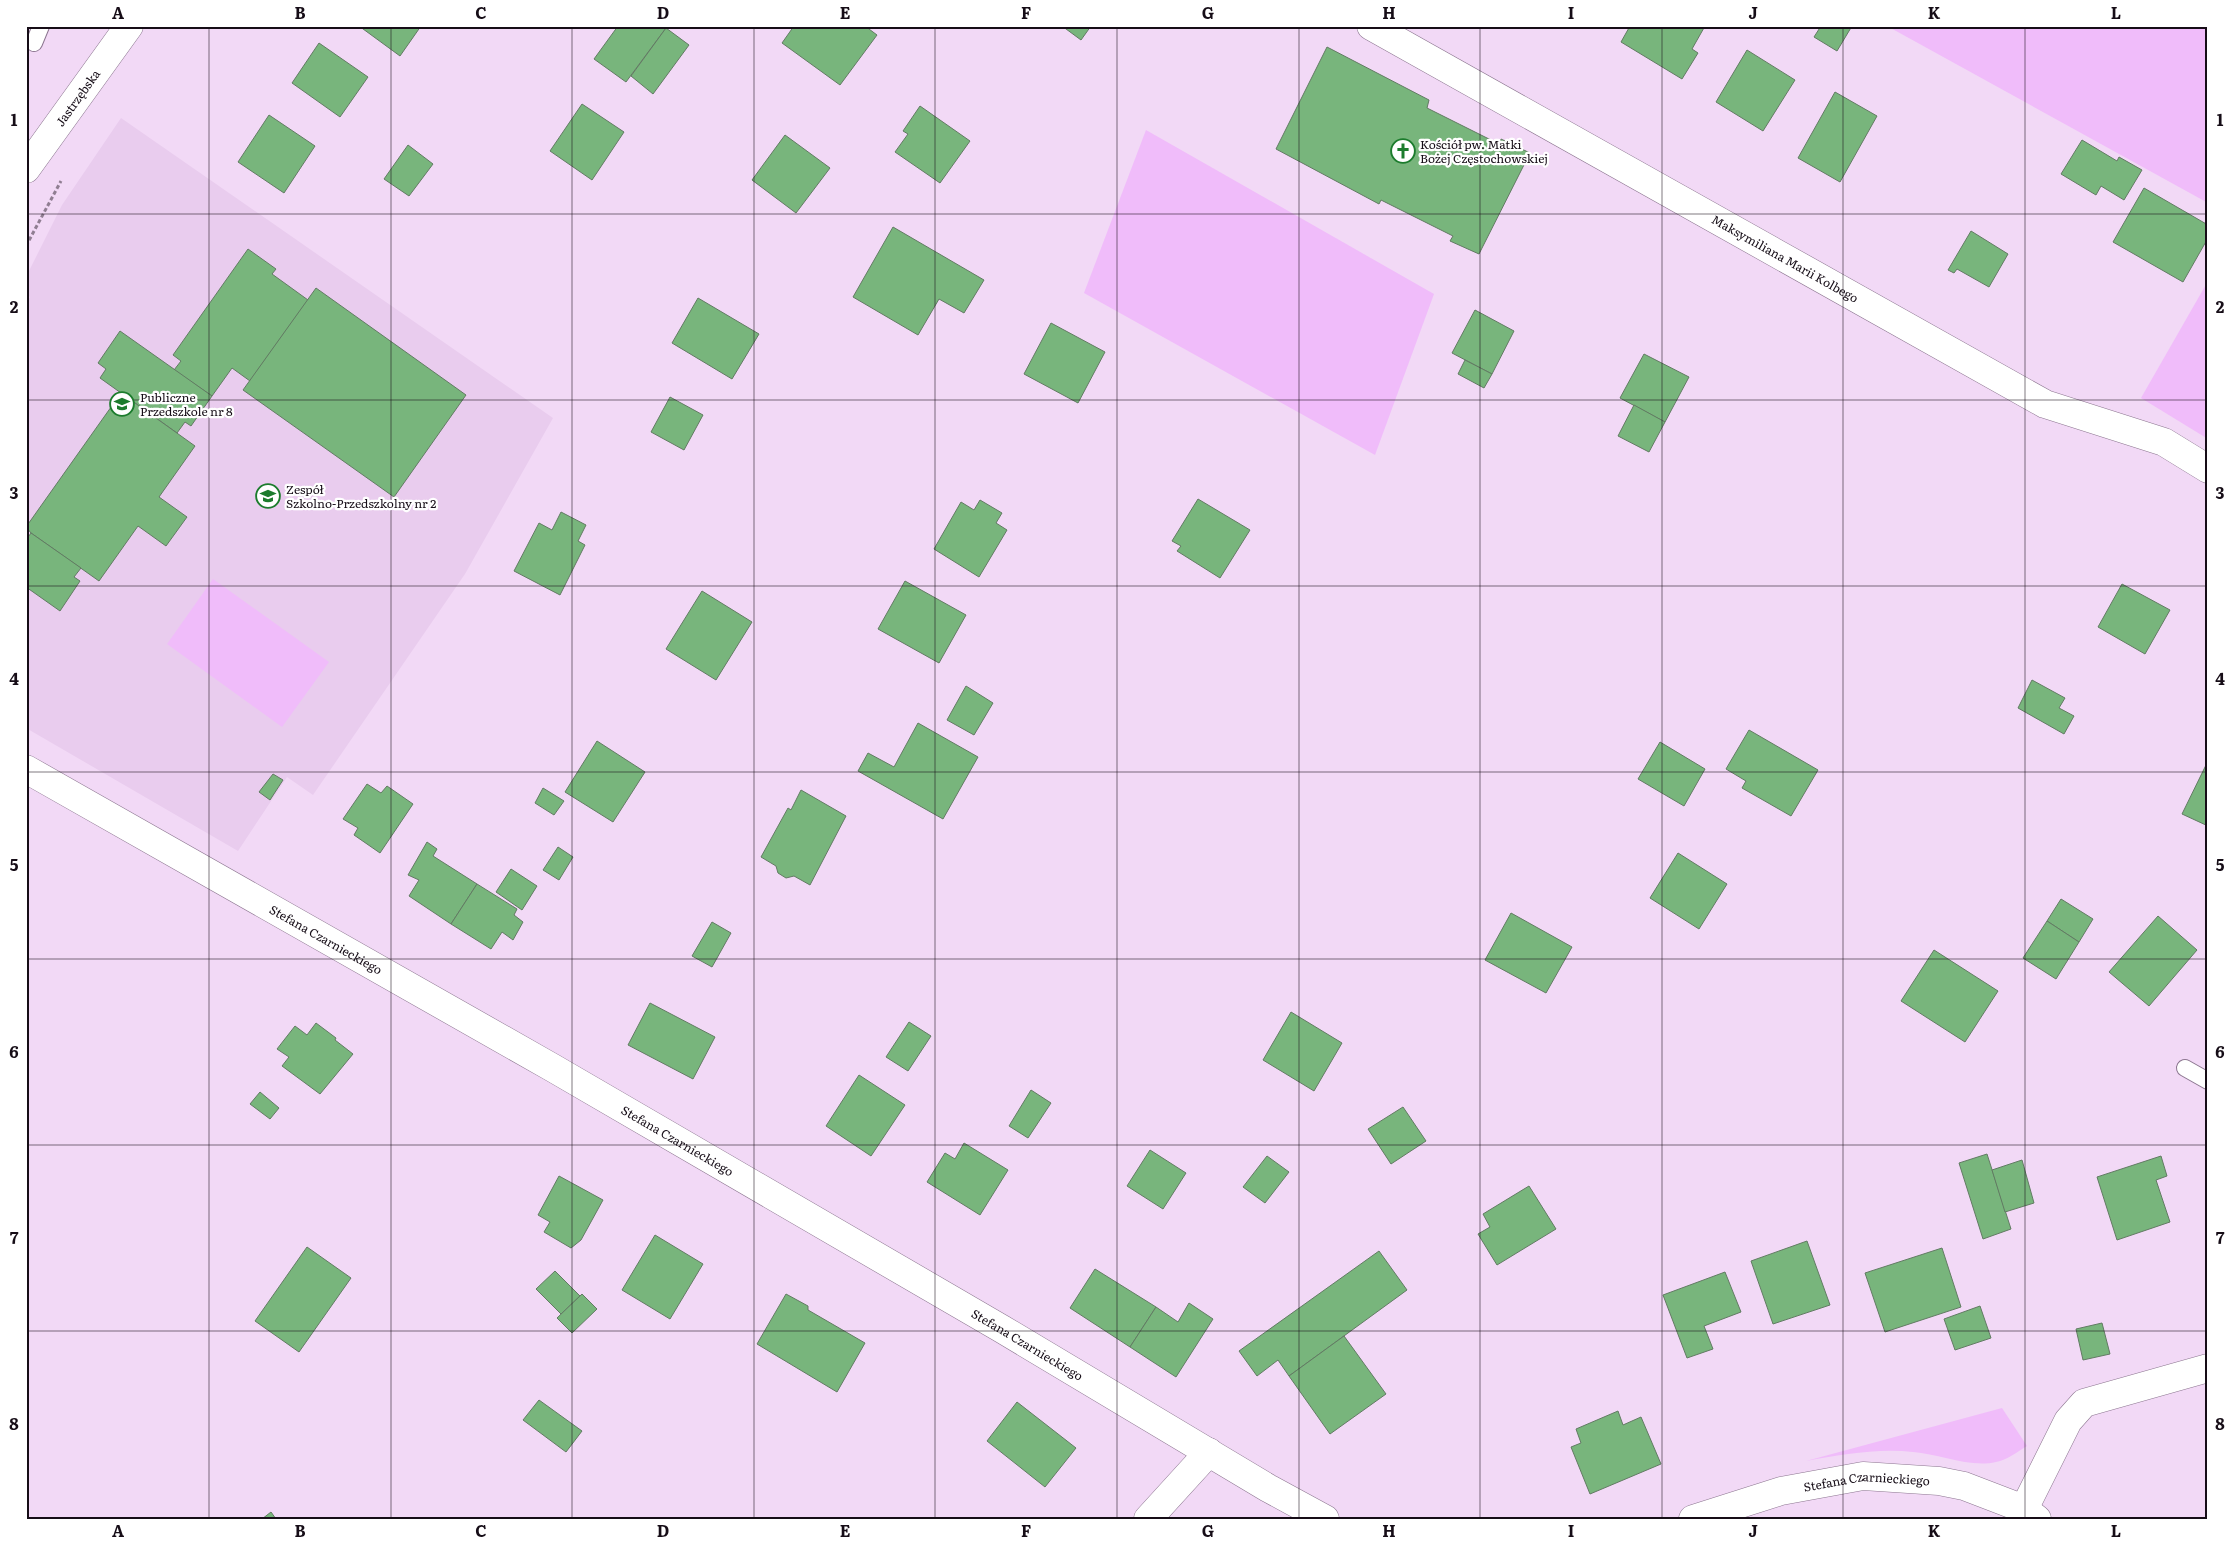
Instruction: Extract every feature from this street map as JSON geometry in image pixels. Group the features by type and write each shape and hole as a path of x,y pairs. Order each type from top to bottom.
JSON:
{"street":[{"name":"Jastrzębska","path":"26,169 129,26"},
{"name":"Maksymiliana Marii Kolbego","path":"1372,26 2045,404 2164,442 2208,468"},
{"name":"Stefana Czarnieckiego","path":"26,769 552,1068 1002,1328 1268,1488 1325,1519"},
{"path":"2030,1514 2068,1421 2084,1403 2208,1368"},
{"path":"1148,1519 1209,1452"},
{"name":"Stefana Czarnieckiego","path":"1693,1519 1781,1491 1863,1476 1939,1481 1964,1486 2030,1514"}],"lane":[{"path":"34,43 41,26"},
{"path":"2186,1068 2208,1081"}],"shaded area":[{"path":"1887,26 2208,26 2208,203"},
{"name":"Zespół Szkolno-Przedszkolny nr 2","path":"121,118 553,418 465,574 313,795 287,777 238,851 26,728 26,303 30,297 26,294 26,277 62,205"},
{"path":"1146,130 1434,294 1375,455 1084,293"},
{"path":"2208,281 2208,439 2141,398"},
{"path":"213,579 329,662 282,727 167,644"},
{"path":"2002,1408 2027,1446 2000,1461 1976,1463 1923,1453 1886,1451 1832,1456 1806,1461"}],"building":[{"path":"359,26 421,26 400,56"},
{"path":"618,26 666,28 626,82 594,59"},
{"path":"794,26 865,26 877,35 840,85 782,43"},
{"path":"1062,26 1091,26 1081,40"},
{"path":"1630,26 1705,26 1692,49 1698,53 1682,79 1621,42"},
{"path":"1821,26 1852,26 1837,51 1814,37"},
{"path":"666,28 689,45 653,94 631,76"},
{"path":"319,43 368,77 340,117 292,83"},
{"name":"Kościół pw. Matki Bożej Częstochowskiej","path":"1327,47 1429,100 1427,108 1499,144 1501,139 1530,153 1479,254 1450,241 1453,236 1381,200 1379,204 1276,149"},
{"path":"1747,50 1795,80 1763,131 1716,102"},
{"path":"1835,92 1877,116 1840,182 1798,158"},
{"path":"582,104 624,132 592,180 550,151"},
{"path":"920,106 970,141 940,183 895,152 908,134 903,131"},
{"path":"269,115 315,146 284,193 238,162"},
{"path":"785,135 830,168 796,213 752,180"},
{"path":"2082,140 2117,161 2119,157 2142,170 2124,200 2101,186 2096,195 2061,174"},
{"path":"408,145 433,164 409,196 384,179"},
{"path":"2144,188 2208,225 2208,238 2183,282 2113,242"},
{"path":"893,227 984,280 964,313 939,299 918,335 853,297"},
{"path":"1971,231 2008,254 1989,287 1957,269 1954,273 1948,270"},
{"path":"248,249 276,269 272,274 308,300 250,381 232,368 212,396 174,370 181,361 173,355"},
{"path":"316,288 466,395 394,497 243,390"},
{"path":"698,298 759,334 732,379 672,343"},
{"path":"1475,310 1514,331 1492,374 1452,353"},
{"path":"1051,323 1105,352 1078,403 1024,374"},
{"path":"120,331 212,396 191,426 185,422 177,433 100,378 106,369 98,363"},
{"path":"1644,354 1689,377 1665,422 1620,398"},
{"path":"1465,360 1492,374 1484,388 1458,374"},
{"path":"121,393 195,446 159,497 187,517 166,546 138,526 99,581 31,533 26,527"},
{"path":"670,397 703,415 684,450 651,432"},
{"path":"1634,405 1665,422 1649,452 1618,436"},
{"path":"1198,499 1250,530 1220,578 1177,551 1181,546 1172,541"},
{"path":"980,500 1002,513 996,523 1007,530 979,577 934,549 961,502 974,510"},
{"path":"561,512 586,525 578,541 585,545 560,595 514,571 539,523 552,530"},
{"path":"31,533 81,568 74,577 80,581 60,611 26,587 26,540"},
{"path":"905,581 966,615 939,663 878,629"},
{"path":"2122,584 2170,610 2145,654 2098,627"},
{"path":"702,591 752,622 716,680 666,649"},
{"path":"2032,680 2065,698 2059,708 2074,716 2064,734 2018,708"},
{"path":"966,686 993,703 974,735 947,720"},
{"path":"918,723 978,757 943,819 858,771 868,753 894,767"},
{"path":"1749,730 1818,770 1791,816 1742,788 1746,781 1726,769"},
{"path":"597,741 645,772 613,822 565,792"},
{"path":"1660,742 1705,769 1684,806 1638,779"},
{"path":"2208,764 2208,826 2182,814"},
{"path":"273,774 283,780 270,800 259,792"},
{"path":"367,784 381,793 387,786 413,804 380,853 354,835 358,828 343,819"},
{"path":"543,788 564,801 554,815 535,803"},
{"path":"801,790 846,816 810,885 794,876 786,878 778,873 776,866 761,857 788,808 791,810"},
{"path":"427,842 437,849 433,856 477,884 451,924 409,896 419,880 408,875"},
{"path":"558,847 573,857 559,880 543,870"},
{"path":"1678,853 1727,884 1699,929 1650,898"},
{"path":"511,869 537,886 522,910 496,892"},
{"path":"477,884 517,909 514,915 523,922 513,940 502,932 491,949 451,924"},
{"path":"2061,899 2093,919 2079,942 2047,921"},
{"path":"1511,913 1572,947 1546,993 1485,960"},
{"path":"2158,916 2197,950 2149,1006 2109,972"},
{"path":"2047,921 2079,942 2056,979 2023,958"},
{"path":"712,922 731,933 712,967 692,956"},
{"path":"1934,950 1998,991 1965,1042 1901,1001"},
{"path":"650,1003 715,1037 693,1079 628,1045"},
{"path":"1291,1012 1342,1043 1314,1091 1263,1060"},
{"path":"909,1022 931,1036 908,1071 886,1057"},
{"path":"316,1023 353,1054 320,1094 282,1066 289,1057 277,1049 295,1026 307,1035"},
{"path":"859,1075 905,1105 871,1156 826,1126"},
{"path":"1031,1090 1051,1103 1028,1138 1009,1126"},
{"path":"260,1092 279,1108 270,1119 250,1104"},
{"path":"1403,1107 1426,1141 1391,1164 1368,1129"},
{"path":"964,1143 1008,1170 980,1215 927,1182 945,1153 955,1159"},
{"path":"1150,1150 1186,1173 1163,1209 1127,1186"},
{"path":"1987,1154 2011,1229 1983,1239 1959,1163"},
{"path":"1267,1156 1289,1172 1265,1203 1243,1187"},
{"path":"2161,1156 2167,1176 2156,1180 2170,1222 2117,1240 2097,1177"},
{"path":"2022,1160 2034,1203 2005,1212 1992,1170"},
{"path":"559,1176 603,1200 581,1240 571,1248 544,1232 550,1222 538,1215"},
{"path":"1529,1186 1556,1229 1497,1265 1478,1234 1490,1227 1483,1214"},
{"path":"655,1235 703,1264 670,1319 622,1290"},
{"path":"1807,1241 1830,1305 1773,1324 1751,1261"},
{"path":"307,1247 351,1278 299,1352 255,1321"},
{"path":"1942,1248 1961,1307 1885,1332 1865,1273"},
{"path":"1379,1251 1407,1290 1289,1376 1278,1360 1257,1376 1239,1351"},
{"path":"1095,1269 1156,1307 1130,1347 1070,1308"},
{"path":"555,1271 580,1296 561,1314 536,1289"},
{"path":"1725,1272 1741,1312 1704,1326 1713,1349 1687,1358 1663,1295"},
{"path":"582,1294 597,1309 572,1333 557,1318"},
{"path":"786,1294 808,1306 808,1310 865,1343 837,1392 757,1344"},
{"path":"1189,1303 1213,1319 1176,1377 1130,1347 1156,1307 1178,1322"},
{"path":"1980,1306 1991,1338 1955,1350 1944,1319"},
{"path":"2102,1323 2110,1354 2083,1360 2076,1329"},
{"path":"1344,1336 1386,1394 1330,1434 1289,1376"},
{"path":"539,1400 582,1431 566,1452 523,1420"},
{"path":"1017,1402 1076,1448 1045,1487 987,1441"},
{"path":"1618,1411 1623,1425 1641,1417 1661,1464 1590,1494 1571,1447 1581,1443 1576,1429"},
{"path":"271,1512 276,1519 262,1519"}],"place":[{"name":"Kościół pw. Matki Bożej Częstochowskiej","path":"1403,151"},
{"name":"Publiczne Przedszkole nr 8","path":"122,404"},
{"name":"Zespół Szkolno-Przedszkolny nr 2","path":"268,496"}]}
